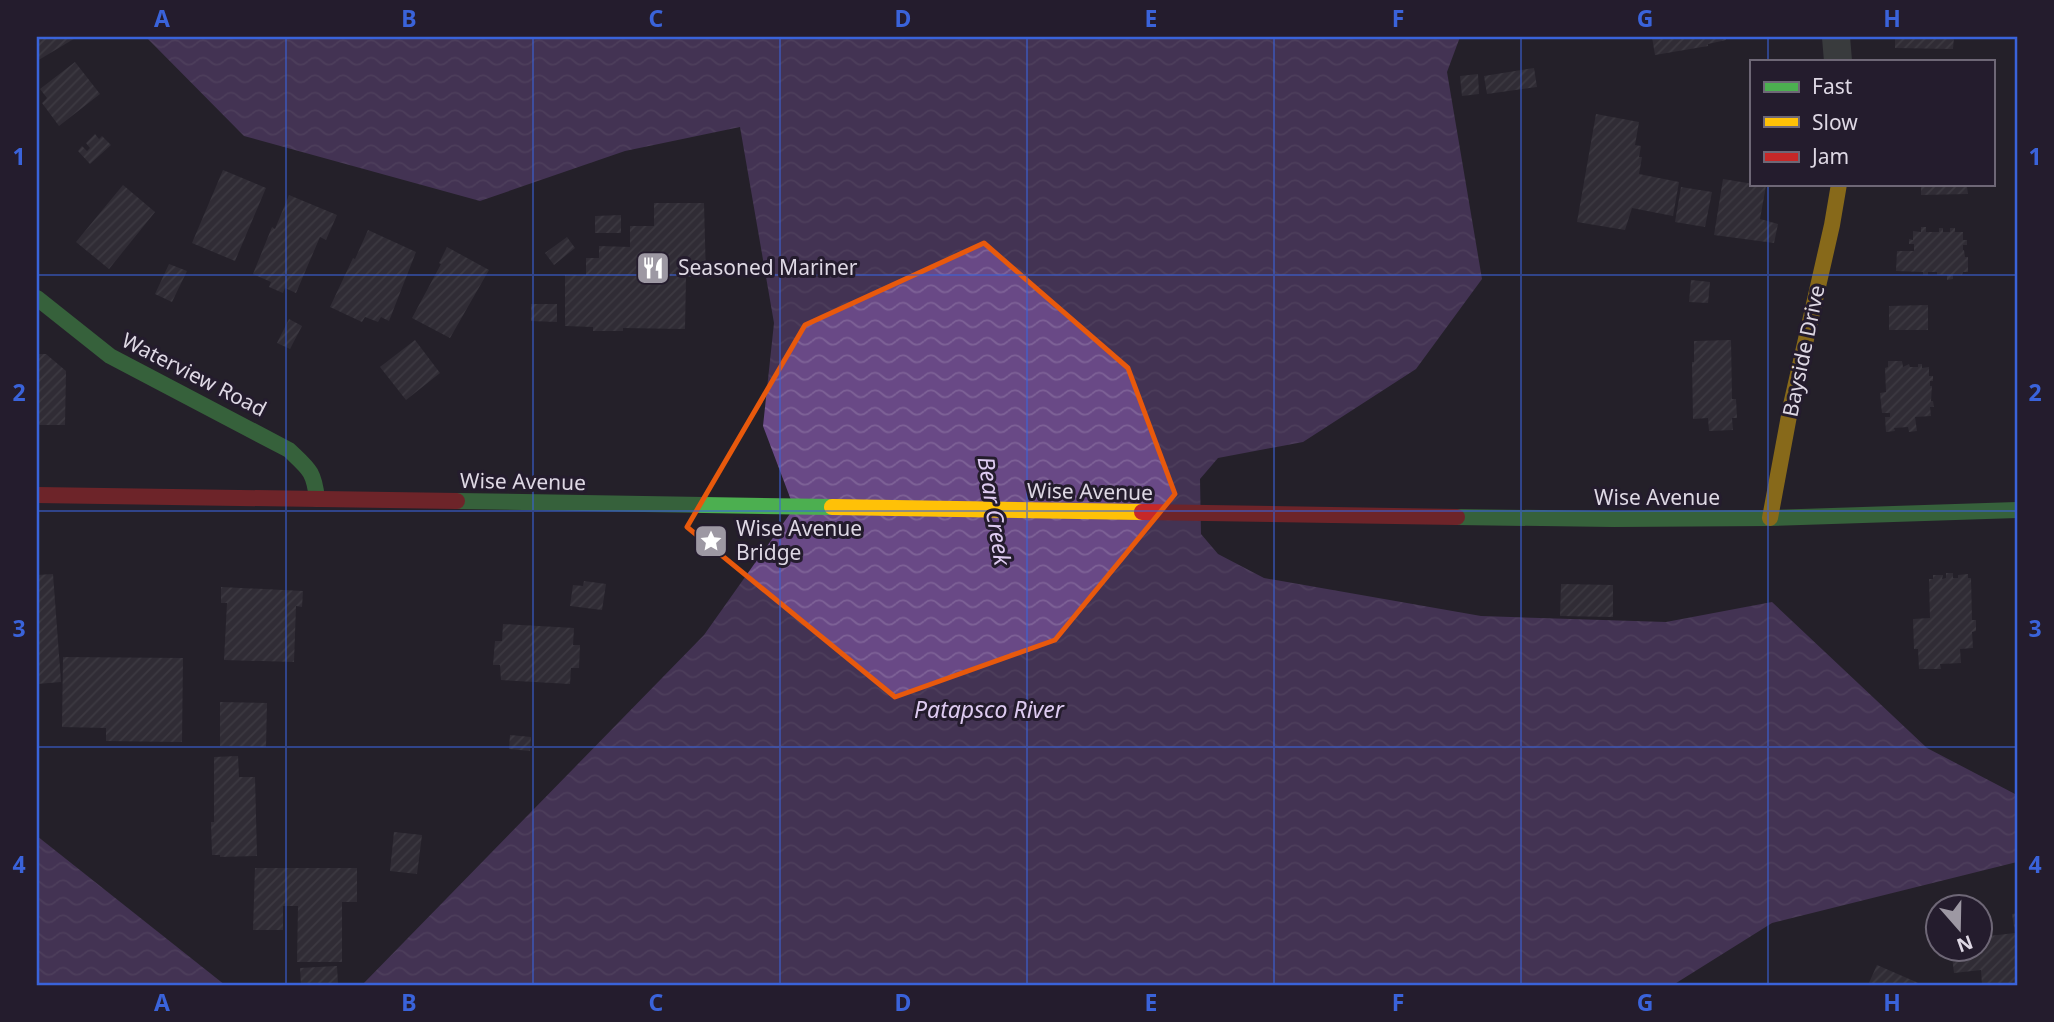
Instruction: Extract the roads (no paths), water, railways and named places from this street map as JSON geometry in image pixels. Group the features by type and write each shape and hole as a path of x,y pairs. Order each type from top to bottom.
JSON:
{"main road":[{"name":"Bayside Drive","path":"1770,518 1791,405 1839,186"},
{"name":"Waterview Road","path":"37,298 110,356 289,450 308,468 315,479 317,499"},
{"name":"Wise Avenue","path":"37,495 1601,519 1770,518 2017,510"}],"street":[{"path":"1836,37 1838,60"}],"water":[{"name":"Patapsco River","path":"146,37 1460,37 1447,72 1482,279 1416,369 1303,442 1218,458 1200,479 1201,534 1218,554 1264,578 1481,616 1666,622 1772,602 1927,748 2017,795 2017,862 1772,923 1673,985 362,985 704,635 794,508 763,426 774,323 740,127 625,151 480,201 244,136"},
{"path":"37,836 225,985 37,985"}],"place":[{"name":"Seasoned Mariner","path":"653,268"},
{"name":"Wise Avenue Bridge","path":"711,541"}],"water label":[{"name":"Bear Creek","path":"994,511"}]}
